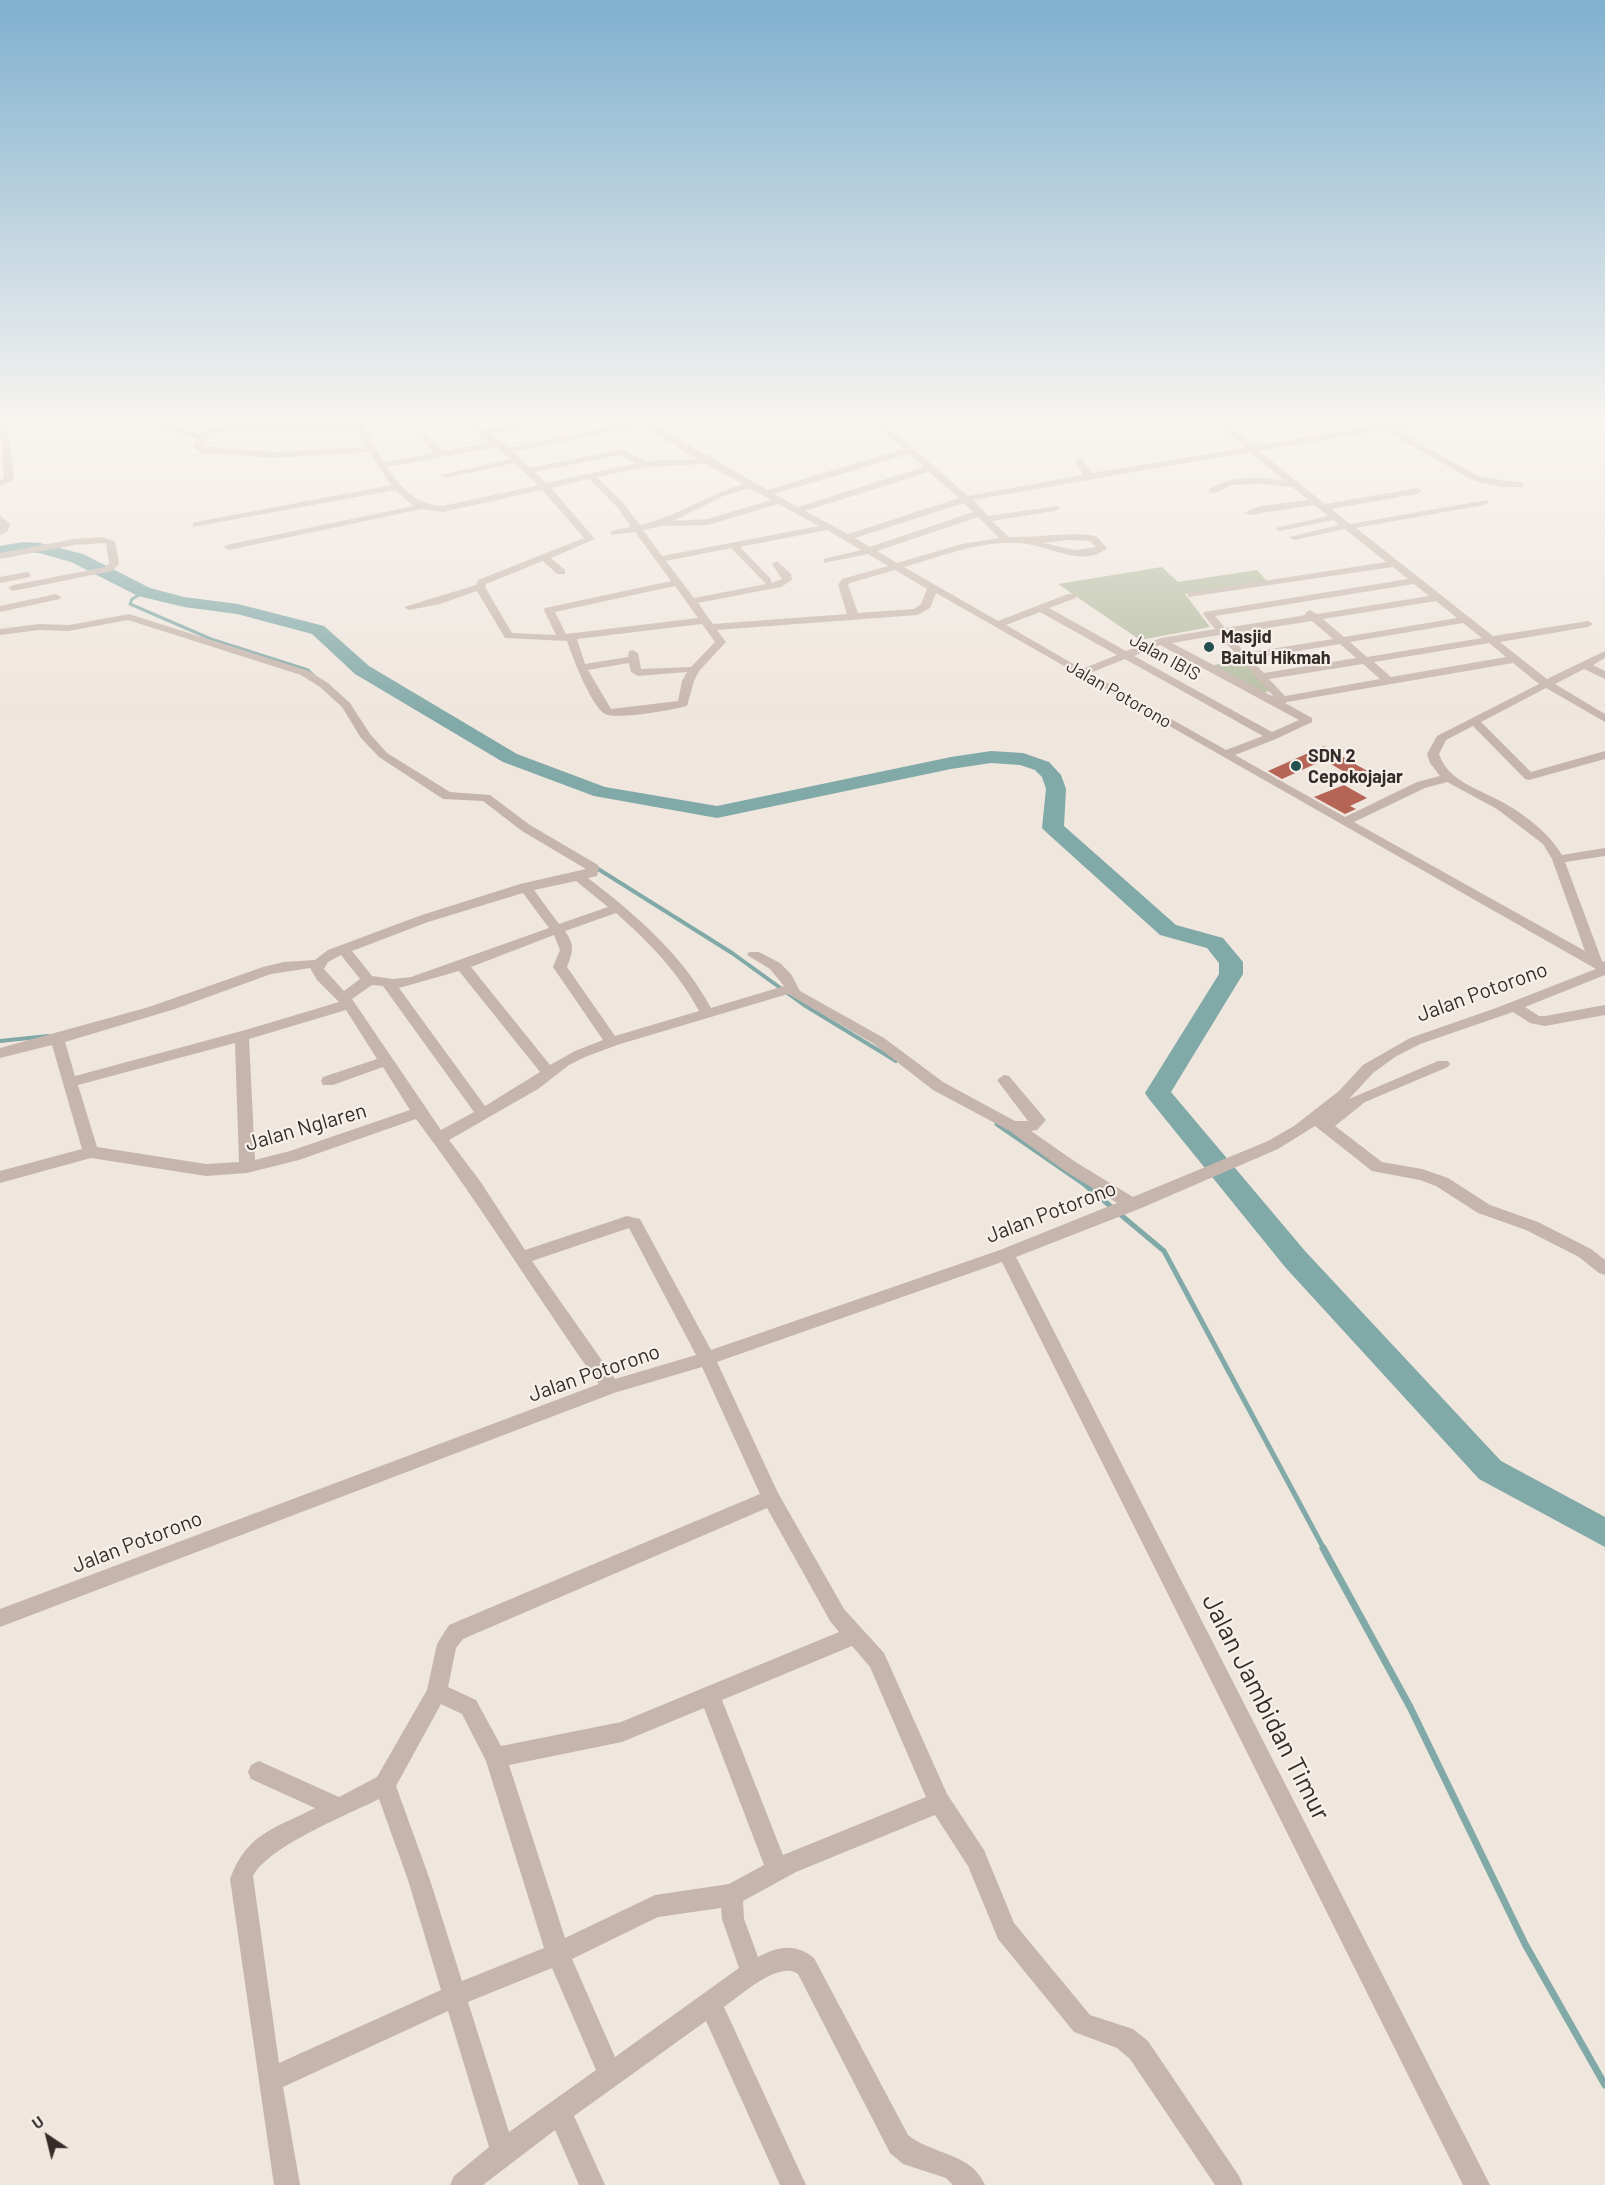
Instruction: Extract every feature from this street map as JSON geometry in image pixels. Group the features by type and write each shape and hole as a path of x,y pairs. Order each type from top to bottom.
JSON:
{"street":[{"path":"196,525 228,519"},
{"path":"229,547 363,519"},
{"path":"409,607 436,602 480,587 485,580 590,539 573,519"},
{"path":"630,519 677,583 693,601 721,642 721,646 694,670 688,681 682,704 609,712 581,668 567,638 549,610 677,583"},
{"path":"614,533 662,523 670,519"},
{"path":"662,523 690,525 723,519"},
{"name":"Jalan Potorono","path":"814,519 1081,673 1602,967"},
{"path":"846,538 905,519"},
{"path":"827,561 972,519"},
{"path":"985,519 1006,540"},
{"path":"1280,528 1326,519"},
{"path":"1338,519 1545,683 1605,719"},
{"path":"1351,529 1400,519"},
{"path":"1294,537 1443,520"},
{"path":"660,559 828,527"},
{"path":"854,618 843,585 846,581 962,547 1006,540 1030,541 1085,537 1093,538 1102,549 1093,552 1065,553 1030,541"},
{"path":"0,556 80,541 101,539 110,541 114,564 111,567 8,582"},
{"path":"734,546 767,581"},
{"path":"543,556 561,572"},
{"path":"693,601 781,584 787,580 787,576 777,564"},
{"path":"1192,595 1394,564"},
{"path":"8,582 28,574"},
{"path":"1283,700 1221,633 1208,617 1211,613 1415,581"},
{"path":"8,582 18,605 23,628"},
{"path":"1274,582 1389,681"},
{"path":"480,587 509,636 567,638 708,624 854,618 917,612 926,606 933,587"},
{"path":"997,625 1072,596"},
{"path":"0,609 56,597"},
{"path":"1081,673 1161,641 1437,598"},
{"name":"Jalan IBIS","path":"1041,608 1272,737"},
{"path":"0,632 23,628 69,628 129,617 305,673 324,685 346,705 376,750 447,795 486,798 499,811 593,868 592,873 525,887 467,904 343,949 322,959 317,969 346,1001 419,1112 440,1138 611,1387"},
{"path":"1242,657 1464,620"},
{"path":"1262,676 1588,624"},
{"path":"1161,641 1308,720 1272,737 1225,754"},
{"path":"1602,967 1558,859 1548,842 1502,806 1448,778 1436,763 1433,754 1441,738 1605,654"},
{"path":"581,668 633,656 636,672 639,674 688,669"},
{"path":"1270,701 1515,659"},
{"path":"1584,664 1605,676"},
{"path":"1474,721 1529,776 1605,755"},
{"path":"1346,821 1421,785 1448,778"},
{"path":"1558,859 1605,852"},
{"path":"578,877 618,908 678,966 699,996 708,1015"},
{"path":"525,887 564,939 567,950 560,967 612,1042"},
{"path":"70,1082 242,1036 346,1001 355,987 368,980 405,984 463,966 618,908"},
{"path":"343,949 368,980"},
{"path":"754,955 775,966 786,977 787,991"},
{"path":"0,1053 57,1039 186,1001 266,969 292,964 319,964"},
{"path":"463,966 548,1072"},
{"name":"Jalan Potorono","path":"0,1618 611,1387 707,1359 1006,1254 1121,1209 1273,1145 1321,1122 1368,1068 1415,1041 1514,1006 1602,967"},
{"path":"388,983 483,1114"},
{"path":"440,1138 533,1085 548,1072 580,1054 612,1042 787,991 879,1041 938,1086 1013,1126 1071,1167 1121,1209"},
{"path":"1514,1006 1535,1020 1545,1021 1605,1010"},
{"path":"242,1036 247,1167"},
{"path":"0,1177 91,1152 57,1039"},
{"path":"328,1081 386,1061"},
{"path":"1443,1064 1360,1098 1321,1122 1378,1167 1422,1175 1442,1182 1484,1209 1532,1226 1585,1253 1605,1269"},
{"path":"1004,1080 1038,1120 1032,1126 1013,1126"},
{"name":"Jalan Nglaren","path":"91,1152 206,1170 247,1167 293,1156 419,1112"},
{"path":"521,1258 633,1222 707,1359 771,1498 837,1615 877,1660 939,1802 976,1858 1000,1922 1012,1940 1082,2025 1124,2038 1139,2050 1230,2185"},
{"name":"Jalan Jambidan Timur","path":"1006,1254 1478,2185"},
{"path":"287,2185 241,1879 248,1860 260,1849 337,1807 385,1785 437,1692 447,1644 456,1632 771,1498"},
{"path":"496,1757 606,1737 855,1635"},
{"path":"437,1692 469,1707 496,1757 558,1954 610,2075"},
{"path":"710,1696 777,1869"},
{"path":"259,1772 337,1807"},
{"path":"385,1785 456,1995 503,2152"},
{"path":"270,2080 456,1995 558,1954 662,1903 731,1895 777,1869 939,1802"},
{"path":"731,1895 733,1919 752,1973"},
{"path":"463,2185 503,2152 752,1973 782,1957 791,1957 806,1966 899,2144 912,2155 952,2168 972,2185"},
{"path":"710,2003 794,2185"},
{"path":"559,2111 592,2185"}],"green space":[{"path":"1162,567 1178,582 1257,570 1267,581 1185,594 1210,627 1140,640 1058,584"},
{"path":"1242,661 1271,691 1259,693 1213,665"}],"building":[{"name":"SDN 2 Cepokojajar","path":"1324,746 1369,772 1355,778 1324,760 1282,779 1268,771"},
{"path":"1344,785 1367,798 1350,806 1356,809 1345,814 1314,797"}],"waterway":[{"path":"0,551 23,547 40,548 77,558 144,592 184,602 238,609 318,630 362,670 510,758 601,792 717,812 951,763 991,757 1023,759 1042,766 1051,775 1056,789 1053,828 1168,930 1215,943 1231,962 1231,974 1158,1093 1295,1259 1490,1470 1605,1533"},
{"path":"144,592 132,599 130,604 211,639 308,670 313,675"},
{"path":"595,867 732,953 804,1005 896,1061"},
{"path":"0,1041 48,1036"},
{"path":"997,1124 1084,1184 1164,1251 1324,1549"},
{"path":"1323,1548 1410,1707 1525,1944 1605,2085"}],"place":[{"name":"Masjid Baitul Hikmah","path":"1209,647"},
{"name":"SDN 2 Cepokojajar","path":"1296,766"}]}
